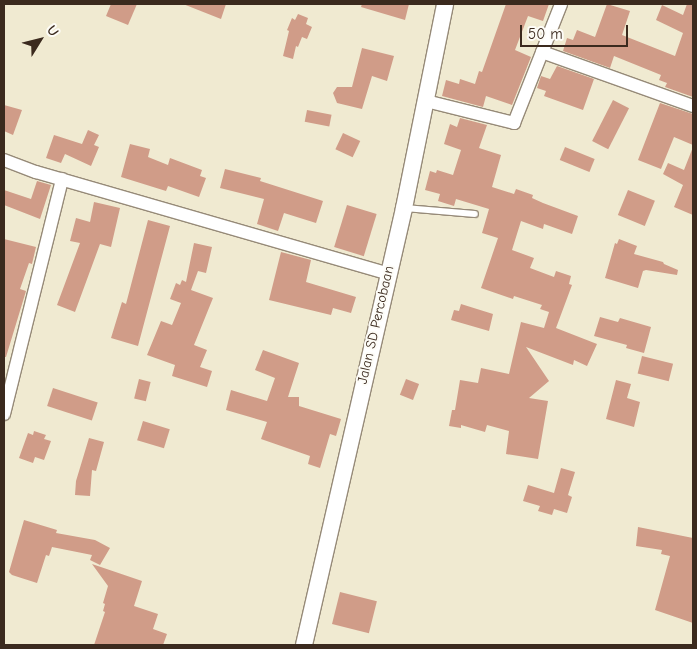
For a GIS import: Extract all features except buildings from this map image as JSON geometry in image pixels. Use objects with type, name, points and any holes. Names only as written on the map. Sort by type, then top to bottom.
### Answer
[{"type":"street","name":"Jalan SD Percobaan","points":[[304,645],[404,208],[445,4]]},
{"type":"street","points":[[426,101],[514,123],[561,4]]},
{"type":"street","points":[[542,52],[693,106]]},
{"type":"street","points":[[4,160],[62,179],[389,274]]},
{"type":"street","points":[[4,414],[62,179]]},
{"type":"lane","points":[[404,208],[475,214]]}]
